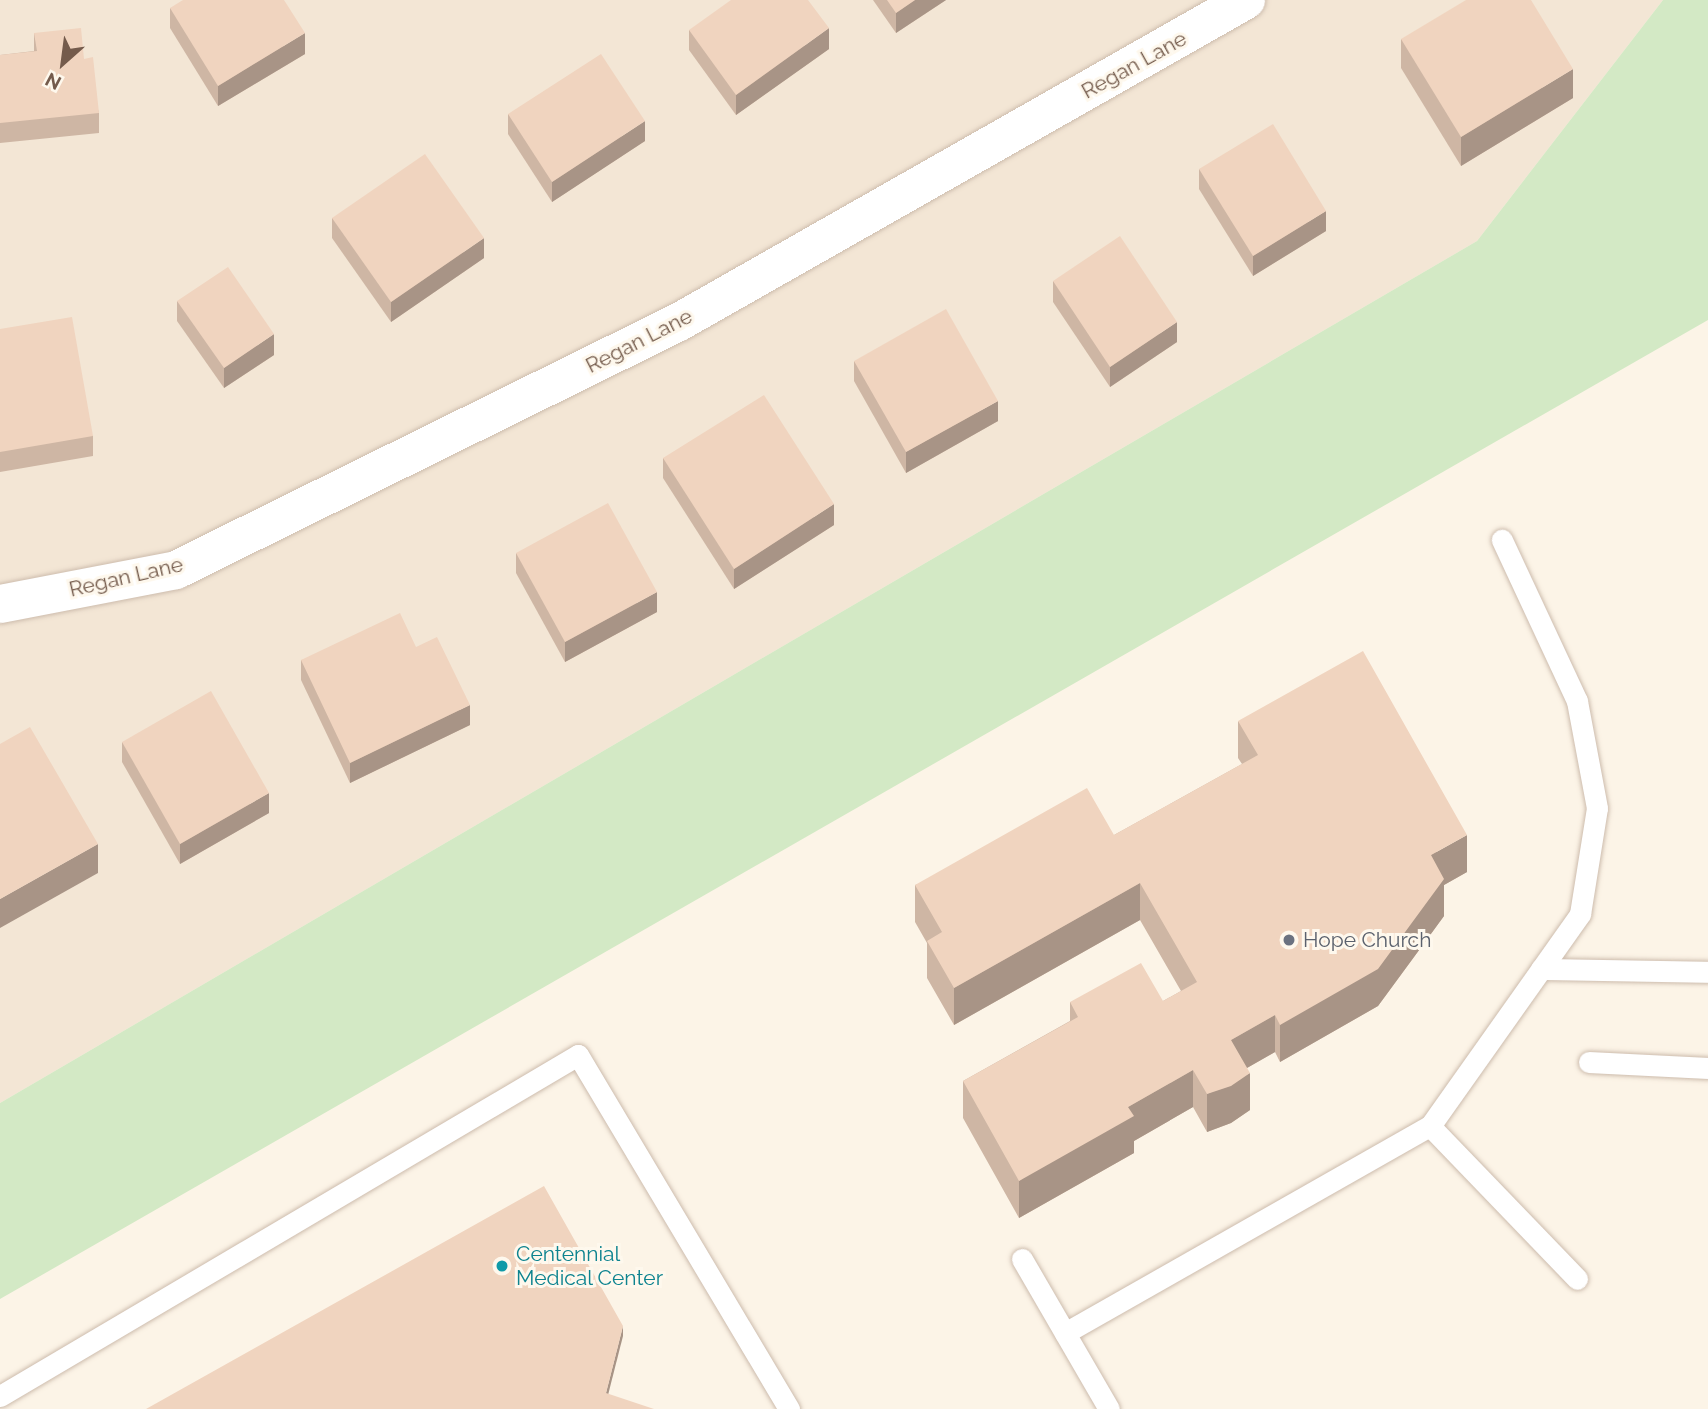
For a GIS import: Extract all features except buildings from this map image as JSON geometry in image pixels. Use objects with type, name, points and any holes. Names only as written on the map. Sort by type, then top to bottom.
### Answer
[{"type":"street","name":"Regan Lane","points":[[0,604],[176,570],[679,322],[1246,0]]},
{"type":"lane","points":[[1065,1333],[1430,1126],[1580,914],[1597,808],[1577,701],[1502,540]]},
{"type":"lane","points":[[1541,970],[1708,972]]},
{"type":"lane","points":[[0,1396],[578,1055],[789,1409]]},
{"type":"lane","points":[[1589,1062],[1708,1068]]},
{"type":"lane","points":[[1430,1126],[1577,1279]]},
{"type":"lane","points":[[1022,1259],[1109,1409]]},
{"type":"shaded area","points":[[0,0],[1663,0],[1477,241],[0,1103]]},
{"type":"green space","points":[[1663,0],[1708,0],[1708,320],[0,1299],[0,1103],[1477,241]]},
{"type":"place","name":"Hope Church","points":[[1289,940]]},
{"type":"place","name":"Centennial Medical Center","points":[[502,1266]]}]
